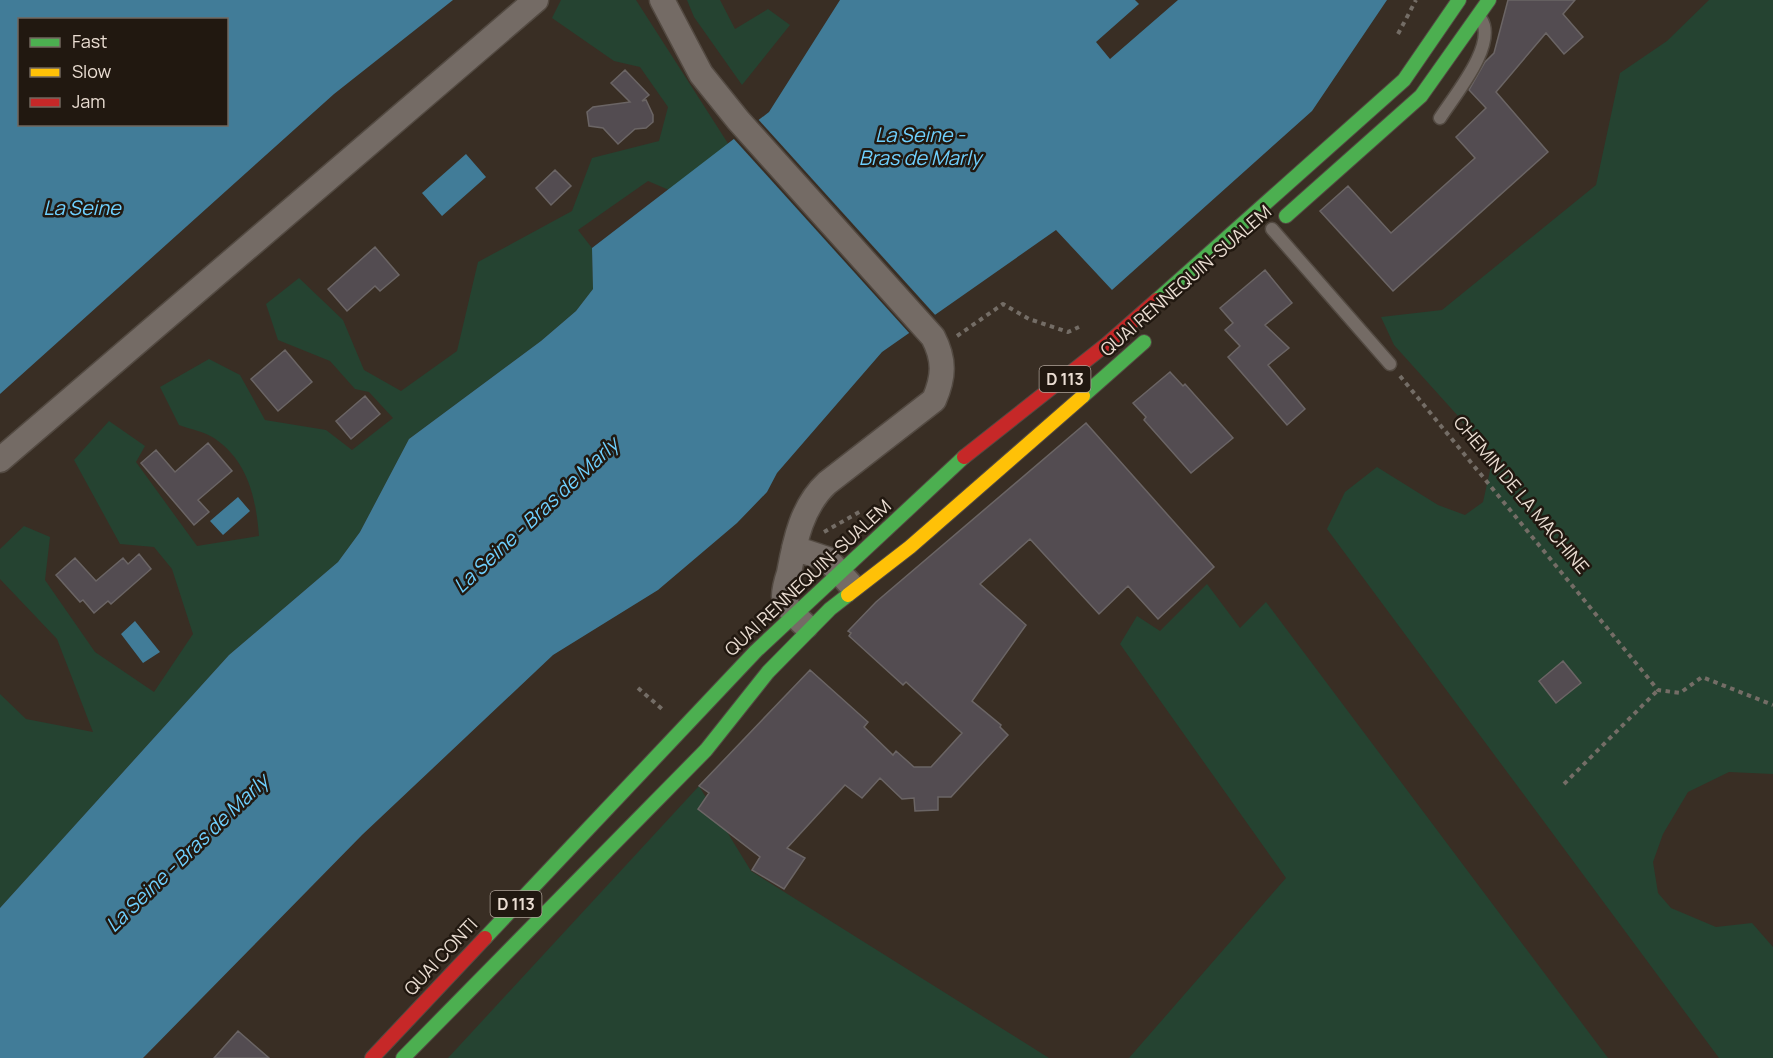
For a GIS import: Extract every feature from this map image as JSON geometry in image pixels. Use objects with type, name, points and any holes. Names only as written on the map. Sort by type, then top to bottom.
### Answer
[{"type":"main road","name":"QUAI RENNEQUIN-SUALEM","points":[[660,750],[848,580],[958,462],[1107,344],[1404,80],[1459,0]]},
{"type":"main road","name":"QUAI RENNEQUIN-SUALEM","points":[[1267,233],[1420,96],[1489,0]]},
{"type":"main road","name":"QUAI RENNEQUIN-SUALEM","points":[[403,1058],[706,750],[768,672],[802,622],[830,609],[848,580],[910,547],[1155,332]]},
{"type":"main road","name":"QUAI CONTI","points":[[372,1058],[660,750]]},
{"type":"street","points":[[0,460],[536,0]]},
{"type":"street","points":[[662,0],[700,74],[936,343],[943,365],[942,383],[934,400],[814,494],[794,548],[784,597],[802,622]]},
{"type":"street","points":[[794,548],[827,559],[848,580]]},
{"type":"lane","points":[[1440,118],[1483,50],[1486,34],[1478,16]]},
{"type":"lane","points":[[1267,233],[1390,364]]},
{"type":"path","points":[[936,343],[1003,304],[1029,320],[1068,332],[1088,324]]},
{"type":"path","name":"CHEMIN DE LA MACHINE","points":[[1390,364],[1658,690]]},
{"type":"path","points":[[822,524],[823,533],[863,510]]},
{"type":"path","points":[[1564,784],[1658,690],[1680,693],[1702,677],[1773,705]]},
{"type":"path","points":[[638,688],[663,710]]},
{"type":"green space","points":[[561,0],[636,0],[729,145],[669,190],[648,181],[578,230],[592,248],[593,289],[576,311],[541,341],[409,439],[360,532],[338,562],[229,655],[0,908],[0,694],[26,719],[93,732],[57,639],[0,579],[0,549],[24,526],[50,537],[45,580],[95,652],[154,692],[193,634],[172,569],[154,547],[120,544],[74,460],[109,421],[145,446],[136,462],[197,546],[259,536],[252,494],[242,469],[226,447],[202,432],[179,425],[160,387],[209,359],[240,375],[265,420],[326,430],[352,450],[393,418],[369,392],[355,389],[330,361],[278,340],[266,304],[299,278],[343,320],[364,370],[401,391],[457,351],[478,262],[572,211],[592,158],[659,141],[668,107],[640,67],[614,61],[552,18]]},
{"type":"green space","points":[[687,0],[720,0],[735,29],[768,9],[790,25],[742,85],[694,17]]},
{"type":"green space","points":[[1709,0],[1773,0],[1773,774],[1729,772],[1688,792],[1663,834],[1653,862],[1658,893],[1671,908],[1716,927],[1752,923],[1773,947],[1773,1058],[1719,1058],[1327,529],[1345,492],[1377,467],[1438,505],[1465,515],[1483,502],[1492,462],[1458,416],[1394,345],[1381,317],[1442,310],[1596,185],[1620,73],[1667,41]]},
{"type":"green space","points":[[1207,584],[1240,628],[1266,602],[1608,1058],[1129,1058],[1286,878],[1120,644],[1137,616],[1160,631]]},
{"type":"green space","points":[[699,786],[751,871],[1049,1058],[448,1058]]},
{"type":"water","name":"La Seine","points":[[0,0],[453,0],[334,94],[0,394]]},
{"type":"water","name":"La Seine - Bras de Marly","points":[[840,0],[1135,0],[1139,4],[1096,42],[1110,59],[1178,0],[1387,0],[1312,111],[1112,290],[1056,230],[882,352],[777,473],[767,492],[737,523],[658,590],[553,655],[362,835],[143,1058],[0,1058],[0,908],[229,655],[338,562],[360,532],[409,439],[541,341],[576,311],[593,289],[592,248],[769,112]]},
{"type":"water","points":[[466,154],[486,177],[442,216],[422,193]]},
{"type":"water","points":[[238,497],[250,511],[223,535],[210,521]]},
{"type":"water","points":[[135,621],[160,652],[143,663],[121,634]]},
{"type":"pier","points":[[757,118],[937,317],[911,335],[733,138]]},
{"type":"building","points":[[1508,0],[1575,0],[1563,14],[1583,37],[1564,54],[1546,33],[1496,92],[1548,152],[1393,291],[1320,211],[1348,186],[1391,233],[1475,158],[1456,137],[1486,108],[1469,90],[1485,62],[1494,53]]},
{"type":"building","points":[[625,70],[649,95],[642,101],[646,100],[653,115],[653,122],[646,128],[635,129],[618,144],[603,128],[589,126],[587,112],[593,107],[630,102],[611,83]]},
{"type":"building","points":[[555,170],[571,186],[551,205],[536,188]]},
{"type":"building","points":[[375,247],[399,275],[380,291],[375,286],[347,311],[328,289]]},
{"type":"building","points":[[1265,270],[1292,303],[1265,325],[1289,348],[1268,365],[1305,409],[1287,425],[1228,357],[1240,346],[1225,330],[1233,323],[1220,308]]},
{"type":"building","points":[[285,350],[312,382],[278,411],[251,379]]},
{"type":"building","points":[[1170,372],[1183,386],[1185,384],[1233,438],[1191,473],[1144,420],[1146,417],[1133,403]]},
{"type":"building","points":[[365,396],[380,414],[351,439],[336,421]]},
{"type":"building","points":[[1086,423],[1214,567],[1158,619],[1128,586],[1099,614],[1030,539],[980,584],[1026,625],[972,701],[1001,725],[1000,727],[1008,735],[951,797],[938,797],[938,810],[915,811],[914,798],[902,799],[880,778],[862,798],[845,785],[787,848],[805,858],[784,889],[752,870],[760,857],[698,809],[709,793],[699,786],[810,670],[868,722],[864,727],[893,755],[896,751],[914,767],[931,767],[962,733],[906,682],[903,685],[849,636],[851,633],[848,631],[876,602]]},
{"type":"building","points":[[208,443],[232,471],[198,500],[209,512],[194,525],[141,463],[156,450],[175,472]]},
{"type":"building","points":[[139,554],[151,569],[111,604],[108,601],[94,613],[83,600],[80,602],[56,575],[75,558],[96,581],[123,558],[128,564]]},
{"type":"building","points":[[1563,661],[1581,683],[1556,703],[1539,681]]},
{"type":"building","points":[[238,1031],[269,1058],[214,1058]]},
{"type":"traffic: fast","points":[[1157,300],[1404,80],[1459,0]]},
{"type":"traffic: fast","points":[[1286,216],[1421,96],[1489,0]]},
{"type":"traffic: fast","points":[[1083,396],[1144,342]]},
{"type":"traffic: fast","points":[[485,938],[756,651],[964,457]]},
{"type":"traffic: fast","points":[[403,1058],[706,750],[768,672],[830,609],[848,595]]},
{"type":"traffic: slow","points":[[848,595],[910,547],[1083,396]]},
{"type":"traffic: jam","points":[[964,457],[1107,344],[1157,300]]},
{"type":"traffic: jam","points":[[372,1058],[485,938]]}]
